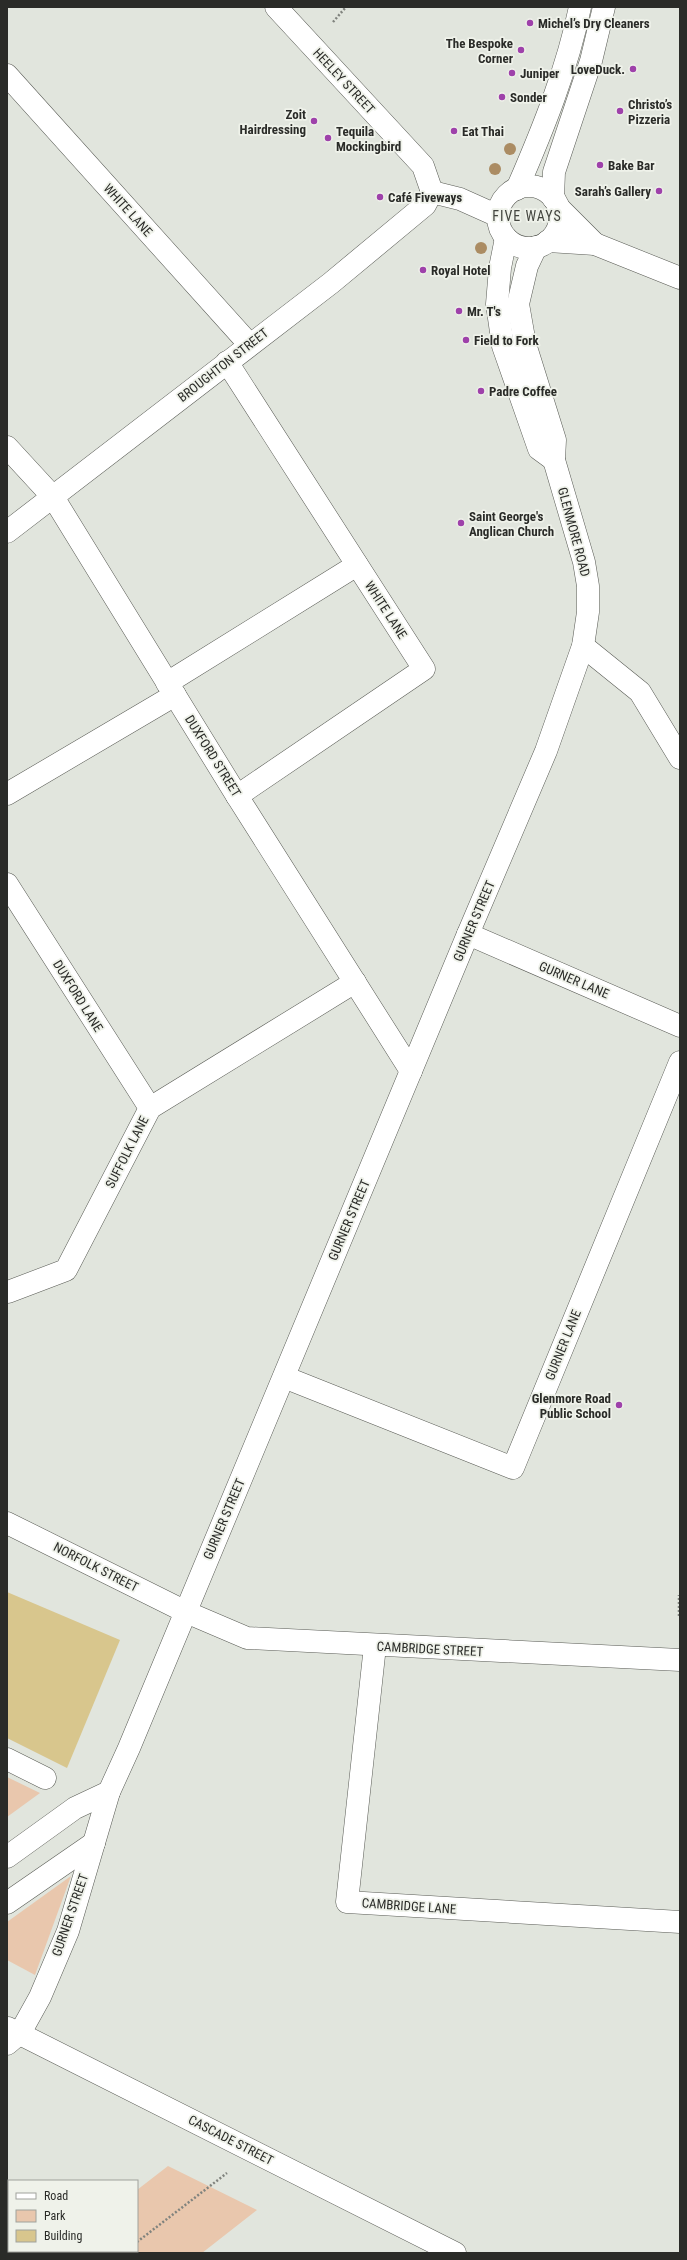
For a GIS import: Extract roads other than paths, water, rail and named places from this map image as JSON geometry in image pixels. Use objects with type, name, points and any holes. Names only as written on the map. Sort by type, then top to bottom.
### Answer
[{"type":"street","name":"HEELEY STREET","points":[[276,7],[423,166],[432,192]]},
{"type":"street","points":[[580,7],[571,50],[542,132],[512,192],[500,208],[498,216],[502,232],[506,238],[516,245],[527,248],[542,244],[595,244],[680,278]]},
{"type":"street","points":[[542,244],[554,234],[558,226],[560,217],[556,202],[554,172],[591,61],[604,7]]},
{"type":"street","name":"WHITE LANE","points":[[7,75],[249,344]]},
{"type":"street","points":[[460,199],[512,192],[527,186],[537,187],[546,191],[595,244]]},
{"type":"street","points":[[432,192],[460,199],[498,216]]},
{"type":"street","name":"BROUGHTON STREET","points":[[7,532],[249,344],[331,283],[426,205],[432,192]]},
{"type":"street","points":[[506,238],[500,268],[497,304],[503,346],[539,449],[554,460]]},
{"type":"street","name":"GLENMORE ROAD","points":[[542,244],[527,266],[518,304],[525,344],[554,440],[554,460],[584,562],[588,586],[588,612],[583,646]]},
{"type":"street","name":"WHITE LANE","points":[[227,362],[424,669],[237,796]]},
{"type":"street","name":"DUXFORD STREET","points":[[7,447],[53,497],[237,796],[412,1071]]},
{"type":"street","points":[[7,794],[171,689],[357,565]]},
{"type":"street","points":[[583,646],[640,692],[680,758]]},
{"type":"street","name":"GURNER STREET","points":[[11,2035],[40,1997],[68,1931],[109,1792],[186,1612],[468,934],[546,751],[583,646]]},
{"type":"street","name":"DUXFORD LANE","points":[[7,884],[150,1108]]},
{"type":"street","name":"GURNER LANE","points":[[468,934],[680,1026]]},
{"type":"street","name":"SUFFOLK LANE","points":[[7,1292],[66,1270],[150,1108],[355,982]]},
{"type":"street","name":"GURNER LANE","points":[[284,1377],[513,1468],[680,1062]]},
{"type":"street","name":"NORFOLK STREET","points":[[7,1523],[186,1612]]},
{"type":"street","name":"CAMBRIDGE STREET","points":[[186,1612],[247,1638],[375,1646],[680,1660]]},
{"type":"street","name":"CAMBRIDGE LANE","points":[[375,1646],[347,1902],[680,1922]]},
{"type":"street","points":[[7,1759],[45,1778]]},
{"type":"street","points":[[7,1857],[75,1808],[109,1792]]},
{"type":"street","points":[[7,1903],[94,1843]]},
{"type":"street","name":"CASCADE STREET","points":[[11,2035],[455,2253]]},
{"type":"place","name":"Michel’s Dry Cleaners","points":[[530,23]]},
{"type":"place","name":"The Bespoke Corner","points":[[521,50]]},
{"type":"place","name":"LoveDuck.","points":[[633,69]]},
{"type":"place","name":"Juniper","points":[[512,73]]},
{"type":"place","name":"Sonder","points":[[502,97]]},
{"type":"place","name":"Christo’s Pizzeria","points":[[620,111]]},
{"type":"place","name":"Zoit Hairdressing","points":[[314,121]]},
{"type":"place","name":"Eat Thai","points":[[454,131]]},
{"type":"place","name":"Tequila Mockingbird","points":[[328,138]]},
{"type":"place","name":"Bake Bar","points":[[600,165]]},
{"type":"place","name":"Sarah’s Gallery","points":[[659,191]]},
{"type":"place","name":"Café Fiveways","points":[[380,197]]},
{"type":"place","name":"Royal Hotel","points":[[423,270]]},
{"type":"place","name":"Mr. T's","points":[[459,311]]},
{"type":"place","name":"Field to Fork","points":[[466,340]]},
{"type":"place","name":"Padre Coffee","points":[[481,391]]},
{"type":"place","name":"Saint George's Anglican Church","points":[[461,523]]},
{"type":"place","name":"Glenmore Road Public School","points":[[619,1405]]},
{"type":"district","name":"FIVE WAYS","points":[[527,216]]}]
